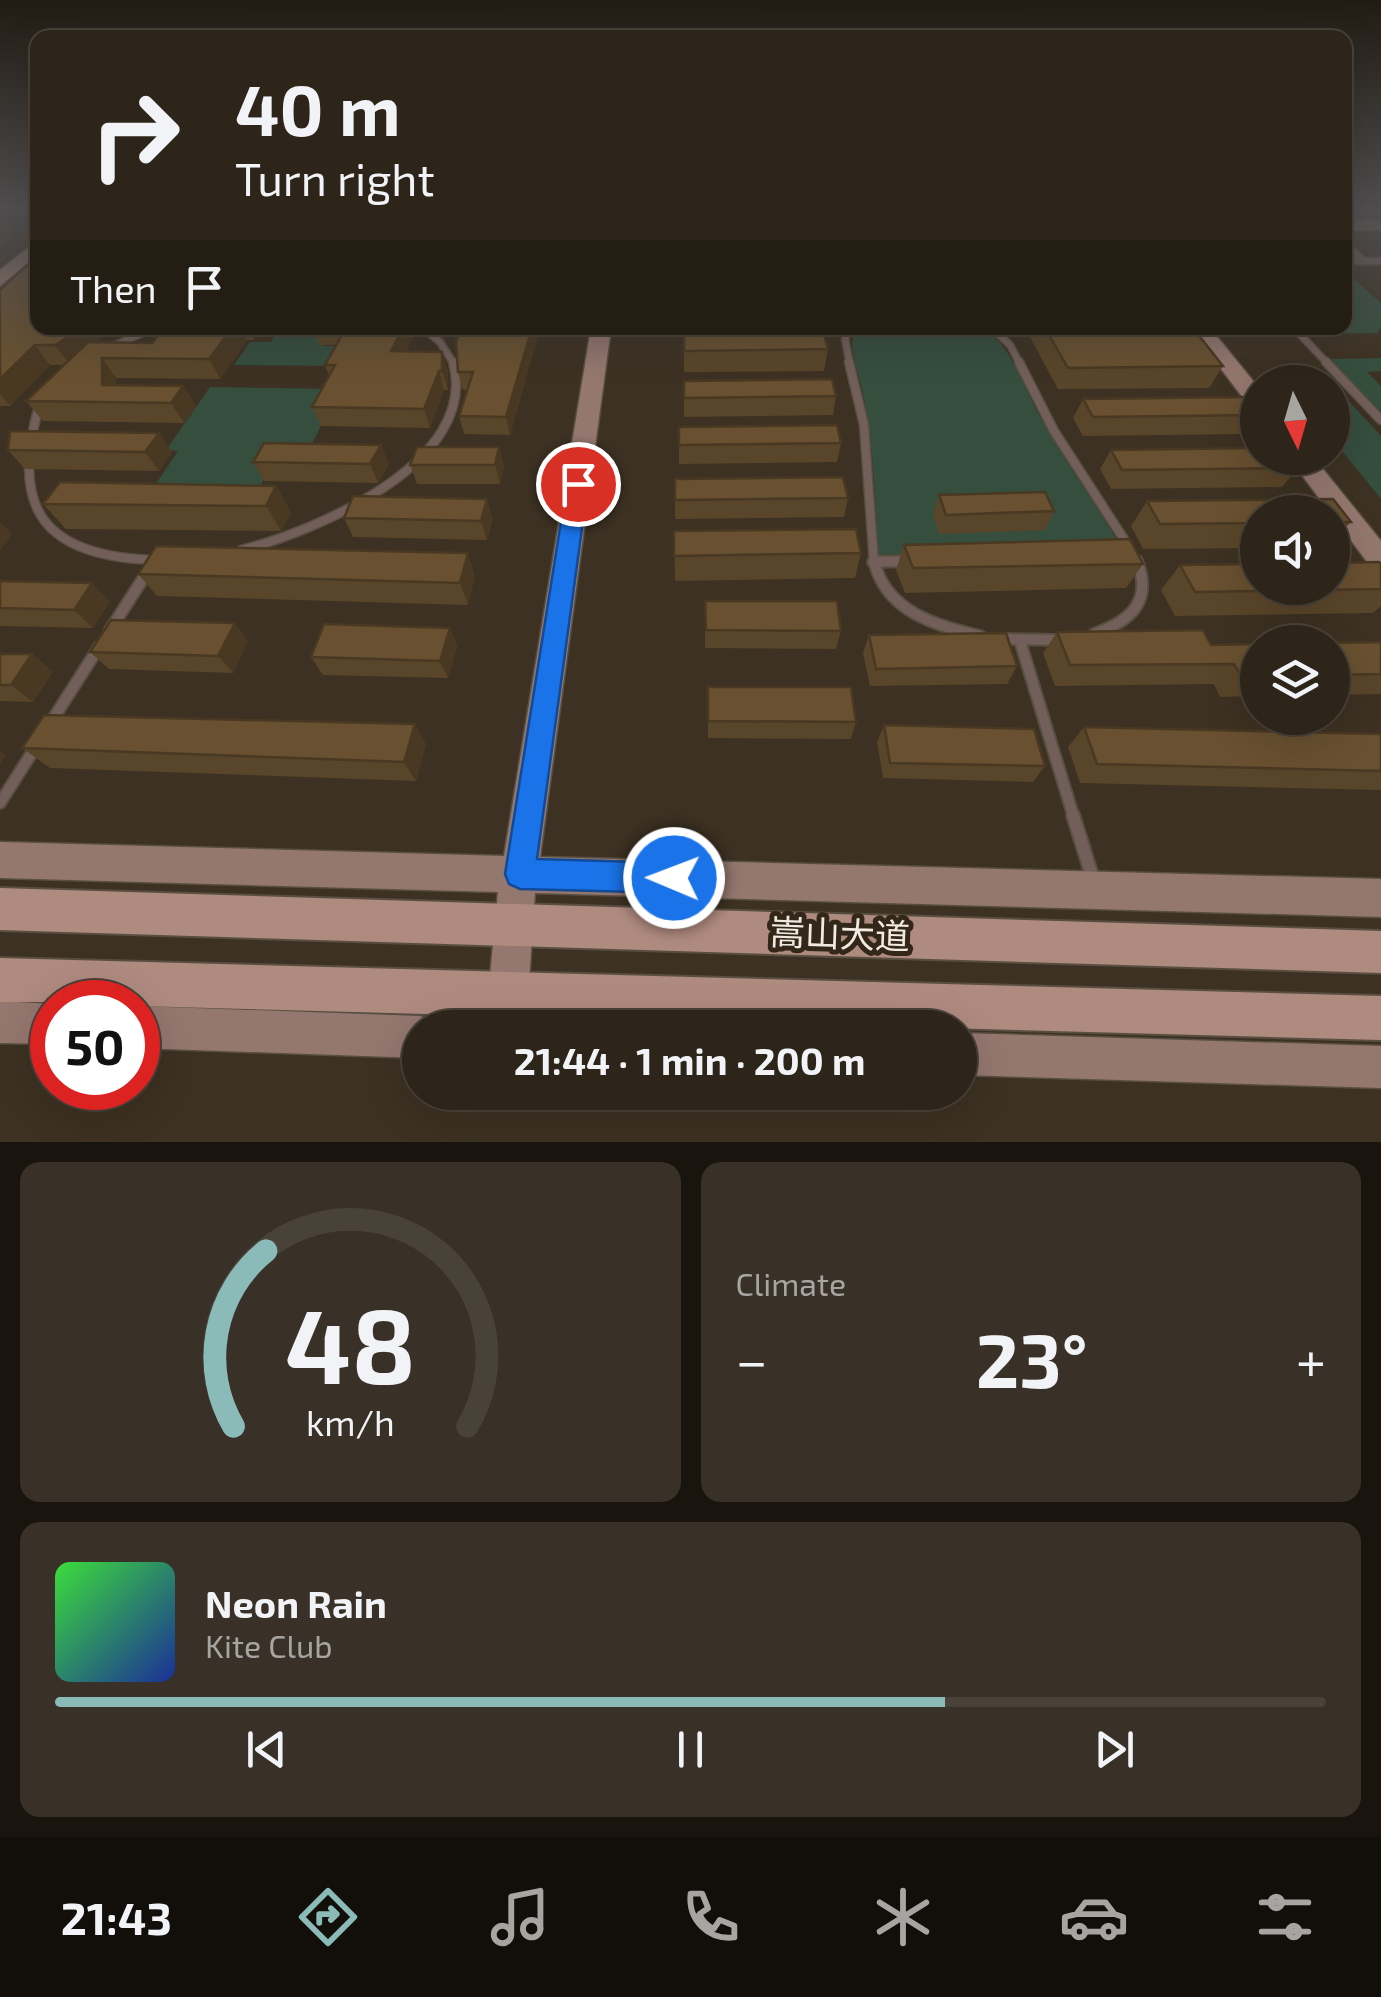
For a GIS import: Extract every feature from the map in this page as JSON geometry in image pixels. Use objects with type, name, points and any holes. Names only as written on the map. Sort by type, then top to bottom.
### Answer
[{"type":"main road","points":[[0,280],[20,261]]},
{"type":"main road","points":[[508,997],[512,925],[600,335]]},
{"type":"main road","points":[[1205,335],[1240,379]]},
{"type":"main road","points":[[1314,475],[1381,560]]},
{"type":"main road","points":[[0,860],[520,874],[1104,917],[1381,898]]},
{"type":"main road","name":"嵩山大道","points":[[0,910],[512,925],[1104,917],[1381,952]]},
{"type":"main road","points":[[0,980],[508,997],[1381,1018]]},
{"type":"main road","points":[[0,1022],[30,1023]]},
{"type":"main road","points":[[160,1028],[402,1036]]},
{"type":"main road","points":[[977,1055],[1381,1067]]},
{"type":"lane","points":[[103,352],[139,335]]},
{"type":"lane","points":[[232,552],[298,533],[344,513],[394,480],[437,436],[452,410],[458,386],[456,364],[447,344],[434,335]]},
{"type":"lane","points":[[847,335],[864,420],[873,562],[880,586],[899,606],[969,634],[1020,641],[1074,639],[1110,629],[1130,616],[1145,598],[1146,578],[1054,432],[1010,345],[999,335]]},
{"type":"lane","points":[[1301,335],[1381,420]]},
{"type":"lane","points":[[24,424],[44,398]]},
{"type":"lane","points":[[33,526],[62,544],[102,556],[169,559]]},
{"type":"lane","points":[[1116,557],[1134,556]]},
{"type":"lane","points":[[0,803],[154,560]]},
{"type":"lane","points":[[873,562],[910,561]]},
{"type":"lane","points":[[1020,641],[1104,917]]},
{"type":"green space","points":[[1352,277],[1381,303],[1381,327],[1377,333],[1352,333]]},
{"type":"green space","points":[[276,335],[328,335],[322,346],[358,346],[348,366],[234,365],[250,342],[271,342]]},
{"type":"green space","points":[[854,335],[994,336],[1123,551],[878,555],[871,446],[852,347]]},
{"type":"green space","points":[[1381,358],[1381,371],[1367,372],[1381,386],[1381,410],[1350,381],[1350,365],[1335,365],[1329,359]]},
{"type":"green space","points":[[210,387],[340,389],[304,459],[275,459],[250,505],[143,503],[178,451],[166,450]]},
{"type":"green space","points":[[1350,402],[1381,436],[1381,499],[1350,461]]},
{"type":"building","points":[[30,262],[30,335],[71,335],[55,345],[35,345],[0,379],[0,290]]},
{"type":"building","points":[[159,335],[227,335],[209,359],[102,358],[102,385],[183,386],[171,403],[26,401],[88,342],[152,343]]},
{"type":"building","points":[[342,335],[399,335],[391,351],[442,352],[442,371],[424,409],[312,407],[335,365],[325,365]]},
{"type":"building","points":[[458,335],[530,335],[506,417],[459,416],[473,372],[458,372]]},
{"type":"building","points":[[684,335],[824,335],[828,349],[684,351]]},
{"type":"building","points":[[1049,335],[1199,335],[1223,366],[1068,368]]},
{"type":"building","points":[[832,379],[836,396],[684,398],[684,381]]},
{"type":"building","points":[[1240,397],[1240,415],[1093,417],[1083,399]]},
{"type":"building","points":[[837,425],[841,443],[679,445],[679,427]]},
{"type":"building","points":[[10,431],[159,433],[145,452],[8,450]]},
{"type":"building","points":[[264,443],[381,445],[370,464],[253,462]]},
{"type":"building","points":[[417,447],[499,447],[495,465],[410,465]]},
{"type":"building","points":[[1240,448],[1240,469],[1122,470],[1111,450]]},
{"type":"building","points":[[843,477],[848,498],[675,500],[675,479]]},
{"type":"building","points":[[60,482],[276,486],[266,506],[43,504]]},
{"type":"building","points":[[1045,492],[1054,511],[946,515],[939,495]]},
{"type":"building","points":[[353,496],[487,499],[481,521],[344,518]]},
{"type":"building","points":[[1240,500],[1240,523],[1160,524],[1147,501]]},
{"type":"building","points":[[856,529],[861,553],[674,556],[674,531]]},
{"type":"building","points":[[1130,539],[1143,564],[913,568],[904,545]]},
{"type":"building","points":[[156,546],[468,553],[460,583],[138,574]]},
{"type":"building","points":[[1379,562],[1381,589],[1350,590],[1350,563]]},
{"type":"building","points":[[1240,564],[1240,591],[1195,592],[1180,565]]},
{"type":"building","points":[[0,581],[92,583],[74,610],[0,608]]},
{"type":"building","points":[[705,601],[837,601],[841,631],[706,630]]},
{"type":"building","points":[[111,620],[235,623],[218,656],[90,652]]},
{"type":"building","points":[[324,624],[450,628],[440,661],[311,657]]},
{"type":"building","points":[[1203,630],[1211,645],[1240,644],[1240,674],[1234,664],[1070,665],[1057,632]]},
{"type":"building","points":[[1006,633],[1017,666],[876,669],[869,635]]},
{"type":"building","points":[[1381,642],[1381,674],[1350,675],[1350,643]]},
{"type":"building","points":[[0,654],[32,654],[11,685],[0,685]]},
{"type":"building","points":[[708,687],[851,687],[856,722],[708,721]]},
{"type":"building","points":[[44,715],[415,724],[404,762],[22,748]]},
{"type":"building","points":[[884,725],[1034,729],[1045,766],[890,763]]},
{"type":"building","points":[[1084,727],[1240,731],[1240,735],[1381,734],[1381,771],[1097,764]]},
{"type":"route","points":[[578,484],[520,874],[674,878]]}]
